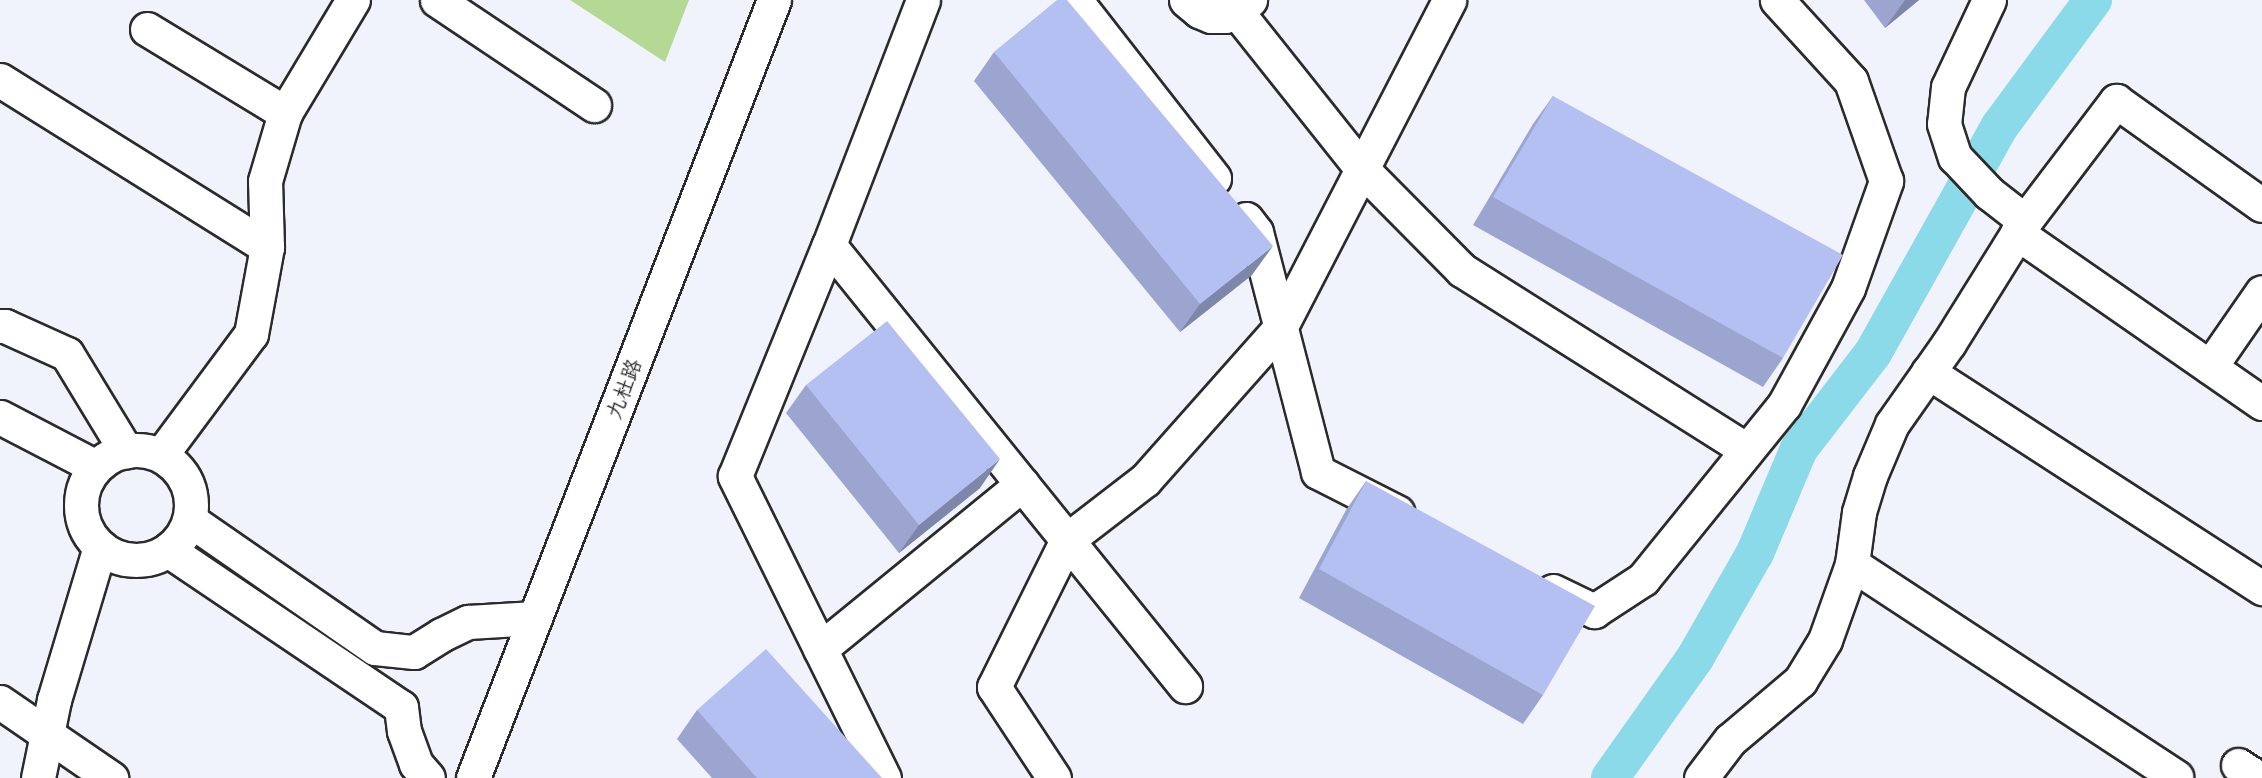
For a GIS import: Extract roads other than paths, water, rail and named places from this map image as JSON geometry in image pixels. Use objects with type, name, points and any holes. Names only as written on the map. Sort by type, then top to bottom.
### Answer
[{"type":"street","points":[[161,455],[251,334],[267,248],[265,181],[285,113],[353,0]]},
{"type":"street","points":[[437,0],[594,105]]},
{"type":"street","name":"九杜路","points":[[473,778],[774,0]]},
{"type":"street","points":[[884,778],[735,476],[829,246],[923,0]]},
{"type":"street","points":[[1075,0],[1256,232],[1318,472],[1424,526]]},
{"type":"street","points":[[1186,0],[1199,11],[1211,16],[1224,16],[1243,6],[1362,169],[1462,270],[1747,450]]},
{"type":"street","points":[[1054,778],[994,687],[1067,540],[1145,480],[1280,328],[1449,0]]},
{"type":"street","points":[[1530,579],[1594,611],[1643,579],[1784,405],[1848,288],[1886,181],[1851,81],[1777,0]]},
{"type":"street","points":[[1989,0],[1948,87],[1944,124],[1955,157],[2021,227],[2262,403]]},
{"type":"street","points":[[147,29],[285,113]]},
{"type":"street","points":[[1,82],[267,248]]},
{"type":"street","points":[[1701,778],[1730,740],[1800,681],[1826,640],[1852,564],[1858,512],[1892,424],[2021,227],[2116,101],[2262,205]]},
{"type":"street","points":[[829,246],[1185,686]]},
{"type":"street","points":[[2210,367],[2262,292]]},
{"type":"street","points":[[0,326],[5,326],[67,354],[126,451]]},
{"type":"street","points":[[1928,372],[2262,588]]},
{"type":"street","points":[[0,417],[96,467]]},
{"type":"street","points":[[144,450],[161,455],[176,466],[187,482],[192,501],[190,520],[182,537],[168,550],[151,559],[131,560],[115,556],[100,547],[89,533],[82,517],[81,499],[86,482],[96,467],[110,456],[126,451],[144,450]]},
{"type":"street","points":[[820,649],[1023,484]]},
{"type":"street","points":[[190,520],[375,648],[414,652],[468,622],[535,618]]},
{"type":"street","points":[[38,778],[46,734],[100,547]]},
{"type":"street","points":[[168,550],[401,707],[404,731],[416,764],[428,778]]},
{"type":"street","points":[[1852,564],[2176,777]]},
{"type":"street","points":[[0,702],[111,778]]},
{"type":"waterway","points":[[1610,778],[1695,658],[1755,553],[1799,449],[1873,353],[2000,126],[2093,0]]}]
